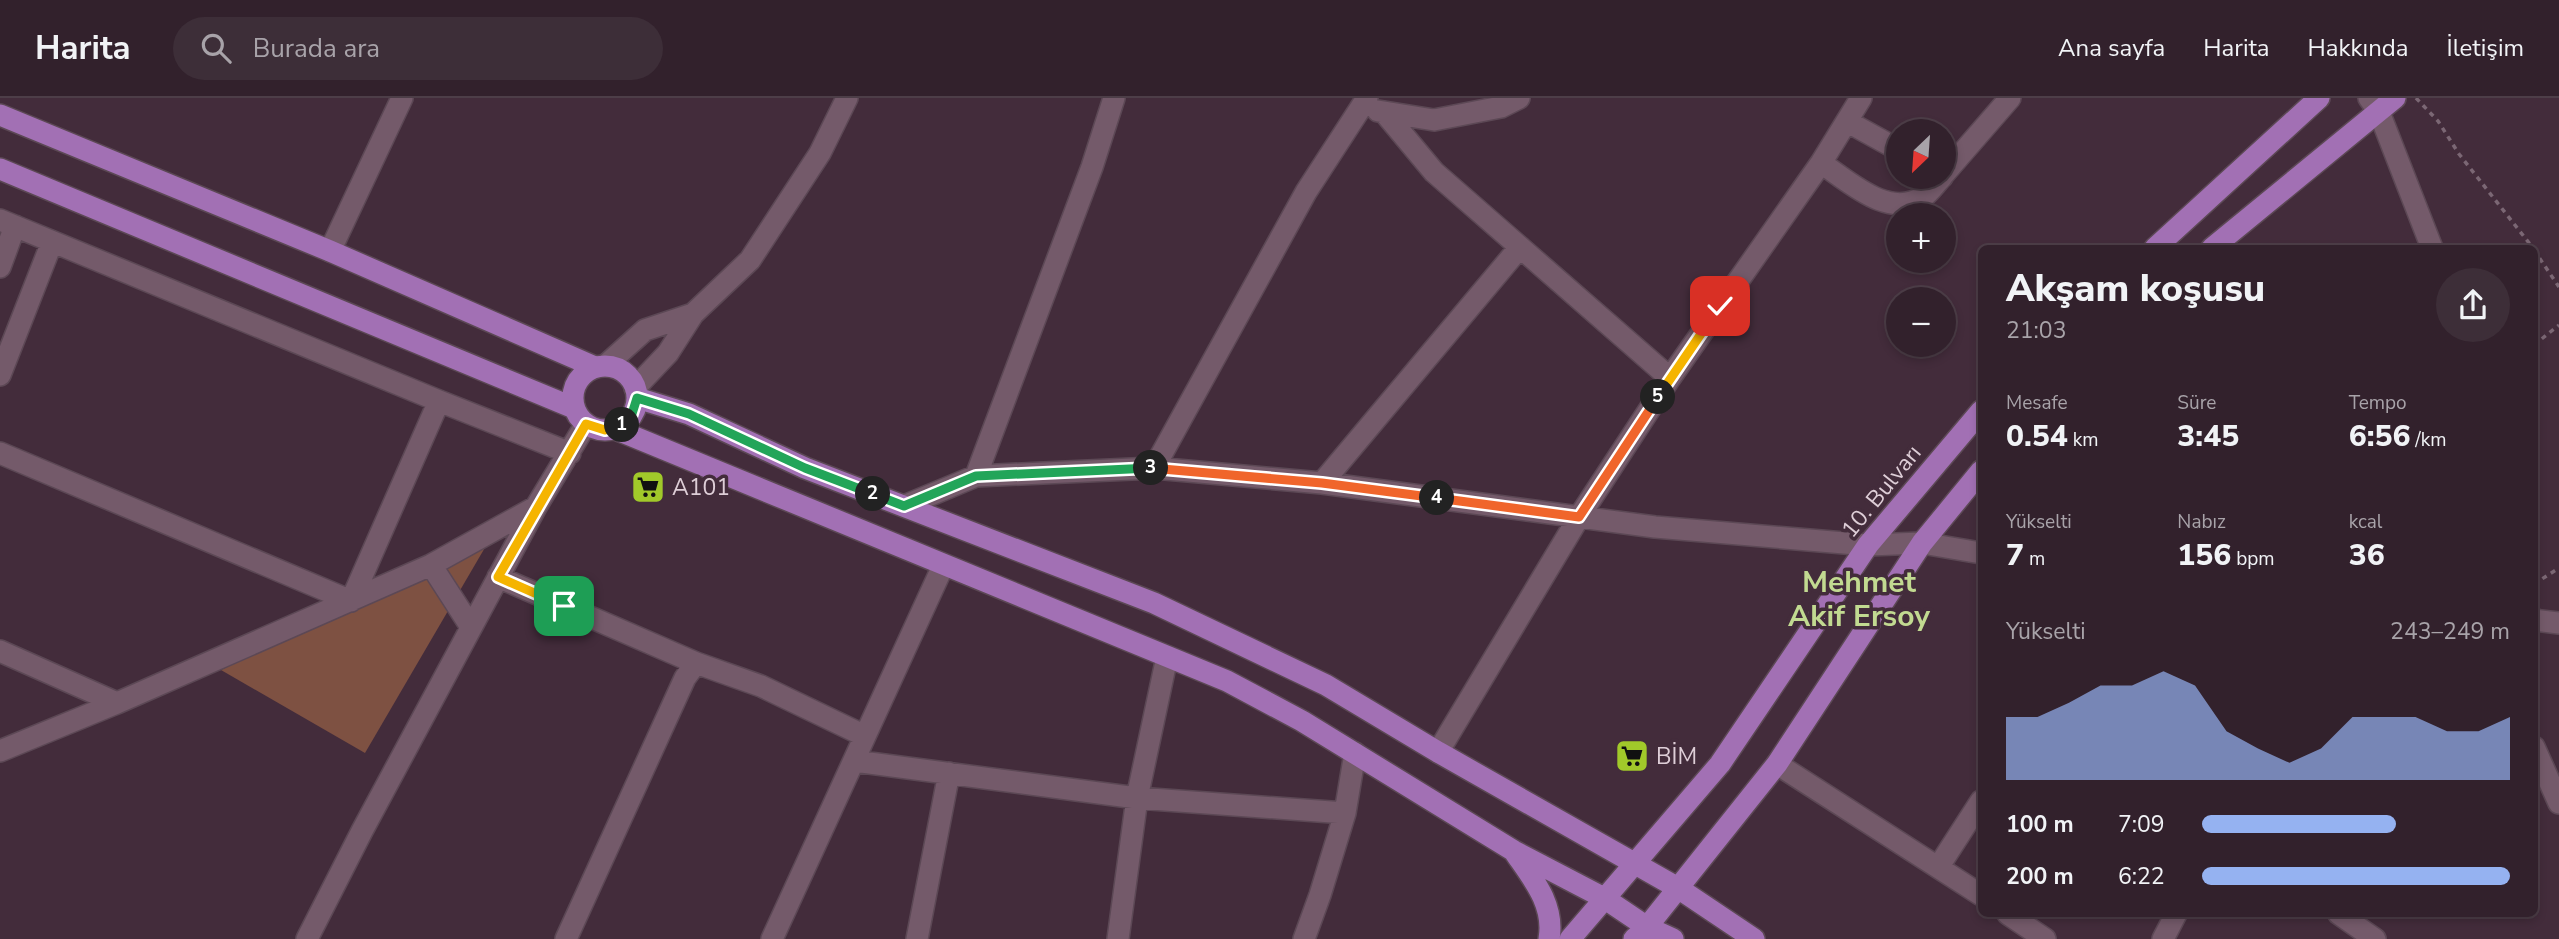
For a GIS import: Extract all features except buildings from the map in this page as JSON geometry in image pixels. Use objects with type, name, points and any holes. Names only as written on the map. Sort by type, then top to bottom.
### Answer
[{"type":"main road","points":[[2158,245],[2319,98]]},
{"type":"main road","points":[[2215,245],[2374,105],[2395,98]]},
{"type":"main road","points":[[0,115],[600,366],[624,372],[636,393],[689,414],[805,468],[1154,603],[1326,685],[1678,888],[1754,939]]},
{"type":"main road","points":[[0,169],[580,416],[605,430],[615,429],[1227,681],[1302,721],[1514,851],[1604,898],[1641,933],[1673,939]]},
{"type":"main road","points":[[580,416],[574,388],[586,372],[600,366]]},
{"type":"main road","points":[[615,429],[631,417],[636,393]]},
{"type":"main road","name":"10. Bulvarı","points":[[1570,939],[1720,764],[1868,545],[1978,415]]},
{"type":"main road","points":[[1641,933],[1777,764],[1922,543],[1978,475]]},
{"type":"main road","points":[[1514,851],[1543,895],[1552,925],[1549,939]]},
{"type":"street","points":[[330,251],[402,98]]},
{"type":"street","points":[[636,393],[668,353],[693,314],[750,260],[820,153],[848,98]]},
{"type":"street","points":[[976,476],[1092,167],[1114,98]]},
{"type":"street","points":[[1371,106],[1434,120],[1501,107],[1519,98]]},
{"type":"street","points":[[1438,752],[1579,517],[1670,378],[1821,163],[1861,98]]},
{"type":"street","points":[[1956,160],[2010,98]]},
{"type":"street","points":[[2374,105],[2431,245]]},
{"type":"street","points":[[1154,468],[1306,192],[1371,106]]},
{"type":"street","points":[[1371,106],[1434,172],[1670,378]]},
{"type":"street","points":[[1848,122],[1886,143]]},
{"type":"street","points":[[1821,163],[1878,200],[1900,206],[1924,197],[1931,189]]},
{"type":"street","points":[[0,267],[8,223],[570,453]]},
{"type":"street","points":[[0,375],[52,242]]},
{"type":"street","points":[[1322,483],[1520,247]]},
{"type":"street","points":[[600,366],[646,330],[693,314]]},
{"type":"street","points":[[351,601],[439,401]]},
{"type":"street","points":[[307,939],[498,577],[536,507],[570,453],[580,416]]},
{"type":"street","points":[[0,453],[351,601]]},
{"type":"street","points":[[904,506],[976,476],[1154,468],[1322,483],[1655,527],[1868,545],[1922,543],[1978,553]]},
{"type":"street","points":[[0,751],[117,703],[431,565],[536,507]]},
{"type":"street","points":[[431,565],[471,627]]},
{"type":"street","points":[[772,939],[943,566]]},
{"type":"street","points":[[498,577],[696,663],[761,686],[865,736]]},
{"type":"street","points":[[2538,620],[2559,623]]},
{"type":"street","points":[[0,652],[117,703]]},
{"type":"street","points":[[1118,939],[1137,798],[1167,657]]},
{"type":"street","points":[[566,939],[685,677],[696,663]]},
{"type":"street","points":[[1304,939],[1345,813],[1355,753]]},
{"type":"street","points":[[2538,756],[2559,803]]},
{"type":"street","points":[[854,761],[1137,798],[1345,813]]},
{"type":"street","points":[[1777,764],[1978,893]]},
{"type":"street","points":[[916,939],[949,773]]},
{"type":"street","points":[[1939,866],[1978,806]]},
{"type":"street","points":[[2012,917],[2045,939]]},
{"type":"street","points":[[2162,939],[2174,917]]},
{"type":"street","points":[[2346,926],[2375,939]]},
{"type":"path","points":[[2416,98],[2438,121],[2459,154],[2530,245]]},
{"type":"path","points":[[2538,256],[2559,287]]},
{"type":"path","points":[[2538,342],[2559,325]]},
{"type":"path","points":[[2538,581],[2559,568]]},
{"type":"shaded area","points":[[490,539],[365,753],[221,670]]},
{"type":"place","name":"A101","points":[[648,487]]},
{"type":"place","name":"BİM","points":[[1632,756]]},
{"type":"district","name":"Mehmet Akif Ersoy","points":[[1859,599]]},
{"type":"route","points":[[564,606],[498,577],[586,424],[605,430],[615,429],[631,417],[637,398],[689,414],[805,468],[904,506],[976,476],[1154,468],[1322,483],[1579,517],[1720,306]]}]
